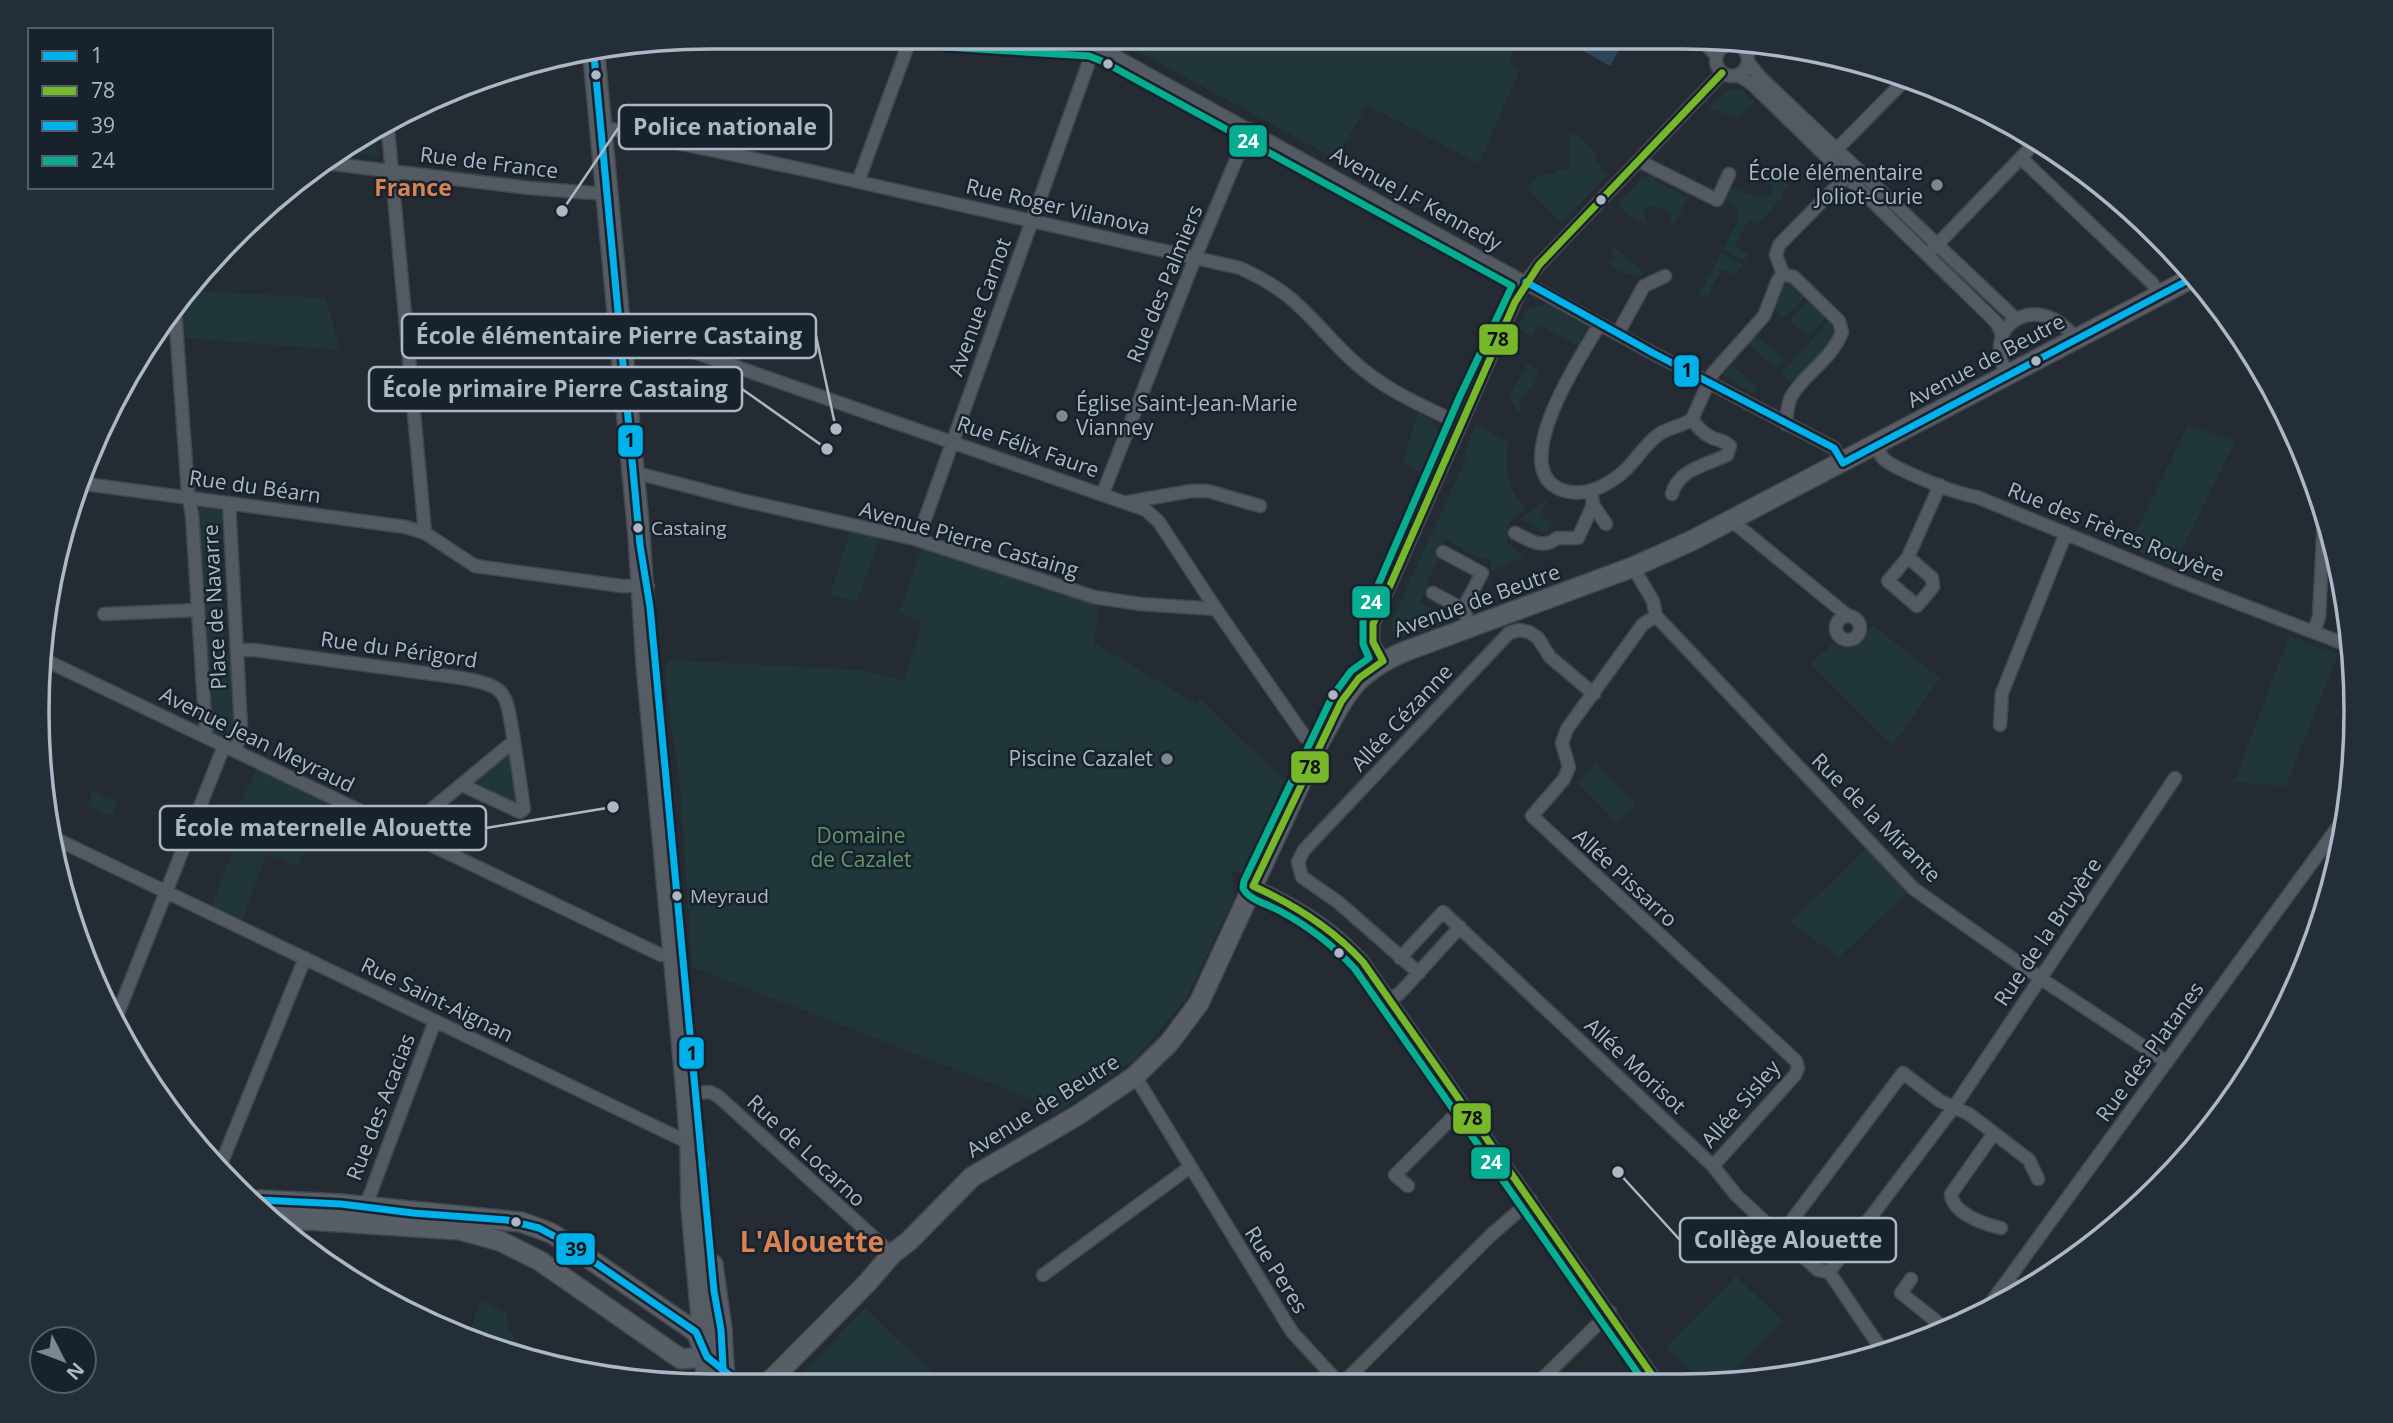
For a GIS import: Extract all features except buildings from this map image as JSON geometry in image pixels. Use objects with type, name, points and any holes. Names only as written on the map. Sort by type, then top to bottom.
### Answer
[{"type":"main road","points":[[594,60],[645,586],[695,1157],[711,1322],[720,1374]]},
{"type":"main road","points":[[695,1157],[692,1207],[708,1374]]},
{"type":"street","points":[[858,181],[907,49]]},
{"type":"street","name":"Avenue Carnot","points":[[915,539],[1090,59],[1091,49]]},
{"type":"street","name":"Avenue J.F Kennedy","points":[[1100,49],[1600,324],[1834,448],[1843,463]]},
{"type":"street","points":[[1711,50],[1716,55]]},
{"type":"street","points":[[1720,50],[1716,55],[1716,65],[1730,76],[1743,72],[1748,53]]},
{"type":"street","points":[[1748,53],[1760,77],[2016,319]]},
{"type":"street","points":[[1383,661],[1373,642],[1373,624],[1460,424],[1526,282],[1722,72]]},
{"type":"street","points":[[1738,75],[1752,85],[1997,323],[2002,335]]},
{"type":"street","points":[[1827,159],[1899,86]]},
{"type":"street","name":"Rue Roger Vilanova","points":[[600,129],[611,129],[858,181],[1240,268],[1270,283],[1299,306],[1333,343],[1364,371],[1389,388],[1460,424]]},
{"type":"street","name":"Rue des Palmiers","points":[[1103,493],[1195,258],[1249,130]]},
{"type":"street","points":[[388,133],[425,533],[475,566],[622,586],[645,586]]},
{"type":"street","points":[[1926,256],[2030,149]]},
{"type":"street","points":[[2021,158],[2152,283],[2158,295]]},
{"type":"street","points":[[1639,161],[1717,200],[1729,174]]},
{"type":"street","name":"Rue de France","points":[[338,165],[606,194]]},
{"type":"street","points":[[1783,274],[1776,255],[1779,245],[1856,166]]},
{"type":"street","points":[[1600,324],[1545,427],[1540,453],[1546,478],[1554,487],[1581,493],[1615,479],[1661,432],[1692,419],[1713,373],[1765,316],[1777,280],[1783,274]]},
{"type":"street","points":[[1783,274],[1794,276],[1839,321],[1842,332],[1837,346],[1792,396],[1786,424]]},
{"type":"street","points":[[1618,333],[1644,286],[1665,276]]},
{"type":"street","name":"Avenue de Beutre","points":[[777,1374],[869,1282],[892,1254],[909,1241],[972,1177],[1078,1115],[1135,1076],[1169,1043],[1199,1003],[1320,743],[1349,690],[1369,670],[1383,661],[1633,567],[1732,522],[2185,281]]},
{"type":"street","points":[[2008,376],[2001,364],[1999,350],[2002,335],[2016,319],[2043,315],[2054,318],[2062,322],[2075,340]]},
{"type":"street","name":"Place de Navarre","points":[[175,323],[192,514],[205,719],[203,735]]},
{"type":"street","name":"Rue Félix Faure","points":[[619,333],[648,335],[1146,510],[1159,522],[1305,737],[1320,743]]},
{"type":"street","points":[[1672,494],[1674,485],[1684,475],[1727,455],[1730,446],[1723,440],[1710,438],[1692,419]]},
{"type":"street","name":"Rue des Frères Rouyère","points":[[1876,445],[1879,453],[1889,463],[1940,485],[1977,497],[2183,582],[2340,642]]},
{"type":"street","name":"Avenue Pierre Castaing","points":[[633,472],[741,500],[915,539],[1094,597],[1140,604],[1216,609]]},
{"type":"street","name":"Rue du Béarn","points":[[89,485],[406,527],[425,533]]},
{"type":"street","points":[[1908,557],[1940,485]]},
{"type":"street","points":[[1591,490],[1593,505],[1606,524]]},
{"type":"street","points":[[1128,502],[1191,491],[1208,491],[1260,506]]},
{"type":"street","name":"Place de Navarre","points":[[119,1009],[165,892],[229,748],[240,739],[229,503]]},
{"type":"street","points":[[1515,533],[1538,544],[1550,544],[1557,538],[1578,538],[1593,505]]},
{"type":"street","points":[[1732,522],[1848,616]]},
{"type":"street","points":[[2000,725],[2002,693],[2066,533]]},
{"type":"street","points":[[2314,631],[2319,617],[2323,546]]},
{"type":"street","points":[[1443,552],[1482,573],[1463,609]]},
{"type":"street","name":"Rue de la Mirante","points":[[1633,567],[1653,601],[1656,616],[1914,889],[2040,978],[2167,1062]]},
{"type":"street","points":[[1433,593],[1463,609],[1471,627]]},
{"type":"street","points":[[104,614],[198,610]]},
{"type":"street","points":[[1594,694],[1643,624],[1656,616]]},
{"type":"street","name":"Allée Cézanne","points":[[1400,958],[1338,902],[1302,877],[1298,862],[1304,850],[1508,633],[1519,630],[1538,638],[1550,657],[1594,694]]},
{"type":"street","name":"Rue du Périgord","points":[[237,650],[488,683],[500,690],[507,699],[524,809],[520,812],[462,785]]},
{"type":"street","name":"Avenue Jean Meyraud","points":[[51,663],[661,955],[678,953]]},
{"type":"street","name":"Allée Pissarro","points":[[1594,694],[1567,729],[1562,743],[1569,767],[1564,779],[1532,816],[1784,1048],[1796,1061],[1798,1068]]},
{"type":"street","points":[[404,832],[514,741]]},
{"type":"street","name":"Rue de la Bruyère","points":[[1829,1272],[1954,1107],[2175,778]]},
{"type":"street","name":"Rue des Platanes","points":[[1999,1293],[2332,835]]},
{"type":"street","name":"Rue Saint-Aignan","points":[[62,842],[435,1021],[695,1157]]},
{"type":"street","points":[[1253,886],[1322,923],[1352,950],[1391,999],[1651,1374]]},
{"type":"street","points":[[1391,999],[1419,973],[1460,928],[1443,912],[1400,958],[1419,973]]},
{"type":"street","name":"Allée Morisot","points":[[1460,928],[1713,1166],[1736,1195],[1818,1270],[1829,1272]]},
{"type":"street","points":[[223,1159],[304,958]]},
{"type":"street","name":"Rue des Acacias","points":[[365,1208],[435,1021]]},
{"type":"street","name":"Allée Sisley","points":[[1713,1166],[1795,1076],[1798,1068]]},
{"type":"street","points":[[1780,1236],[1903,1073],[1940,1101],[1969,1114],[2029,1160],[2038,1179]]},
{"type":"street","name":"Rue Peres","points":[[1135,1076],[1292,1332],[1331,1374]]},
{"type":"street","name":"Rue de Locarno","points":[[691,1094],[710,1092],[718,1096],[892,1254]]},
{"type":"street","points":[[1408,1186],[1395,1175],[1464,1106]]},
{"type":"street","points":[[1994,1133],[1951,1194],[1954,1204],[1979,1223],[2001,1228]]},
{"type":"street","points":[[1043,1275],[1190,1167]]},
{"type":"street","points":[[265,1200],[341,1204],[507,1220],[539,1228],[565,1242],[696,1332],[717,1374]]},
{"type":"street","points":[[1352,1374],[1490,1236],[1531,1200]]},
{"type":"street","points":[[288,1220],[413,1226],[482,1234],[526,1252],[681,1359],[707,1357]]},
{"type":"street","points":[[1829,1272],[1878,1344]]},
{"type":"street","points":[[1911,1279],[1901,1293],[1938,1323]]},
{"type":"street","points":[[2007,1282],[2013,1285]]},
{"type":"street","points":[[664,1311],[682,1315],[692,1309],[700,1294]]},
{"type":"street","points":[[1547,1374],[1609,1312]]},
{"type":"green space","points":[[1133,49],[1511,49],[1511,63],[1520,70],[1479,164],[1367,105],[1336,159]]},
{"type":"green space","points":[[1742,90],[1754,102],[1739,118],[1708,108],[1726,91]]},
{"type":"green space","points":[[1569,135],[1579,135],[1598,155],[1594,160],[1608,174],[1561,223],[1527,188],[1539,176],[1570,169]]},
{"type":"green space","points":[[376,140],[377,156],[355,153]]},
{"type":"green space","points":[[1767,175],[1791,185],[1783,191],[1783,196],[1759,224],[1749,219],[1735,247],[1748,254],[1744,261],[1723,249],[1740,217],[1737,209],[1726,199],[1731,187],[1758,198],[1761,193],[1770,197],[1773,187],[1764,182]]},
{"type":"green space","points":[[1649,176],[1656,177],[1655,181],[1688,198],[1674,225],[1669,222],[1670,216],[1666,209],[1647,206],[1644,211],[1646,224],[1630,216],[1618,205],[1640,180]]},
{"type":"green space","points":[[1615,248],[1644,272],[1637,278],[1615,269],[1608,263],[1613,258],[1611,256],[1614,253],[1611,251]]},
{"type":"green space","points":[[1721,253],[1743,265],[1735,275],[1722,269],[1706,299],[1699,295]]},
{"type":"green space","points":[[1786,284],[1792,284],[1806,296],[1784,318],[1774,310],[1781,289]]},
{"type":"green space","points":[[200,291],[326,298],[340,350],[184,338],[183,313]]},
{"type":"green space","points":[[1809,299],[1827,316],[1809,337],[1789,321]]},
{"type":"green space","points":[[1549,303],[1587,326],[1578,346],[1538,324],[1532,337],[1517,329],[1527,309]]},
{"type":"green space","points":[[1830,320],[1833,328],[1827,345],[1791,382],[1781,373]]},
{"type":"green space","points":[[1756,336],[1785,359],[1777,369],[1749,345],[1742,350]]},
{"type":"green space","points":[[1735,357],[1732,365],[1759,388],[1754,394],[1724,377],[1725,372],[1732,367],[1729,363]]},
{"type":"green space","points":[[1527,364],[1540,372],[1519,403],[1522,406],[1519,413],[1514,410],[1516,405],[1508,399]]},
{"type":"green space","points":[[1418,411],[1433,421],[1441,438],[1428,471],[1420,472],[1403,462]]},
{"type":"green space","points":[[1476,424],[1508,442],[1507,462],[1511,486],[1526,509],[1510,522],[1507,542],[1526,555],[1492,571],[1489,557],[1481,559],[1445,539],[1436,555],[1439,557],[1427,582],[1429,586],[1420,602],[1451,621],[1410,635],[1393,637],[1391,622],[1464,463],[1468,441]]},
{"type":"green space","points":[[2188,425],[2235,441],[2174,567],[2128,547]]},
{"type":"green space","points":[[1549,498],[1540,516],[1553,523],[1546,533],[1520,519]]},
{"type":"green space","points":[[202,507],[217,509],[226,520],[219,524],[225,651],[233,653],[237,731],[233,738],[227,740],[215,736],[210,730],[196,523],[198,510]]},
{"type":"green space","points":[[850,531],[880,538],[857,601],[830,595]]},
{"type":"green space","name":"Domaine de Cazalet","points":[[922,548],[1099,606],[1092,655],[1096,644],[1198,705],[1200,699],[1284,780],[1243,874],[1232,871],[1234,898],[1186,999],[1135,1059],[1053,1115],[1042,1103],[692,967],[680,786],[664,671],[669,660],[860,670],[904,680],[922,621],[899,612]]},
{"type":"green space","points":[[1873,625],[1940,678],[1892,746],[1811,664],[1833,643],[1841,647],[1852,646]]},
{"type":"green space","points":[[2289,636],[2338,655],[2286,786],[2234,782]]},
{"type":"green space","points":[[506,755],[510,756],[518,804],[513,805],[477,783],[479,778]]},
{"type":"green space","points":[[1597,763],[1637,804],[1617,824],[1577,782]]},
{"type":"green space","points":[[256,769],[324,801],[298,867],[267,853],[242,921],[211,906],[238,839],[226,833]]},
{"type":"green space","points":[[93,791],[118,802],[111,816],[87,805]]},
{"type":"green space","points":[[1866,849],[1908,892],[1839,957],[1789,923]]},
{"type":"green space","points":[[1736,1276],[1783,1322],[1734,1372],[1693,1374],[1666,1347]]},
{"type":"green space","points":[[480,1301],[507,1313],[508,1330],[520,1345],[499,1339],[471,1329]]},
{"type":"green space","points":[[865,1308],[934,1374],[802,1374]]},
{"type":"water","points":[[1580,49],[1620,49],[1610,66]]},
{"type":"transit line","name":"24","points":[[978,49],[1089,56],[1104,62],[1512,286],[1460,396],[1363,620],[1363,644],[1369,658],[1351,671],[1332,697],[1243,888],[1254,899],[1310,930],[1355,969],[1638,1374]]},
{"type":"transit line","name":"1","points":[[594,60],[723,1374]]},
{"type":"transit line","name":"78","points":[[1383,661],[1373,642],[1373,624],[1515,302],[1539,265],[1722,73]]},
{"type":"transit line","name":"1","points":[[1526,282],[1653,353],[1834,448],[1843,463]]},
{"type":"transit line","name":"1","points":[[1843,463],[2185,282]]},
{"type":"transit line","name":"78","points":[[1253,886],[1341,702],[1359,678],[1383,661]]},
{"type":"transit line","name":"78","points":[[1253,886],[1312,918],[1339,938],[1363,962],[1651,1374]]},
{"type":"transit line","name":"39","points":[[265,1200],[341,1204],[507,1220],[539,1228],[565,1242],[696,1332],[707,1357],[728,1374]]},
{"type":"place","name":"École élémentaire Joliot-Curie","points":[[1937,185]]},
{"type":"place","name":"Police nationale","points":[[562,211]]},
{"type":"place","name":"Église Saint-Jean-Marie Vianney","points":[[1062,416]]},
{"type":"place","name":"École élémentaire Pierre Castaing","points":[[836,429]]},
{"type":"place","name":"École primaire Pierre Castaing","points":[[827,449]]},
{"type":"place","name":"Castaing","points":[[638,528]]},
{"type":"place","name":"Piscine Cazalet","points":[[1167,759]]},
{"type":"place","name":"École maternelle Alouette","points":[[613,807]]},
{"type":"place","name":"Meyraud","points":[[677,896]]},
{"type":"place","name":"Collège Alouette","points":[[1618,1172]]},
{"type":"district","name":"France","points":[[413,188]]},
{"type":"district","name":"L'Alouette","points":[[812,1242]]}]
